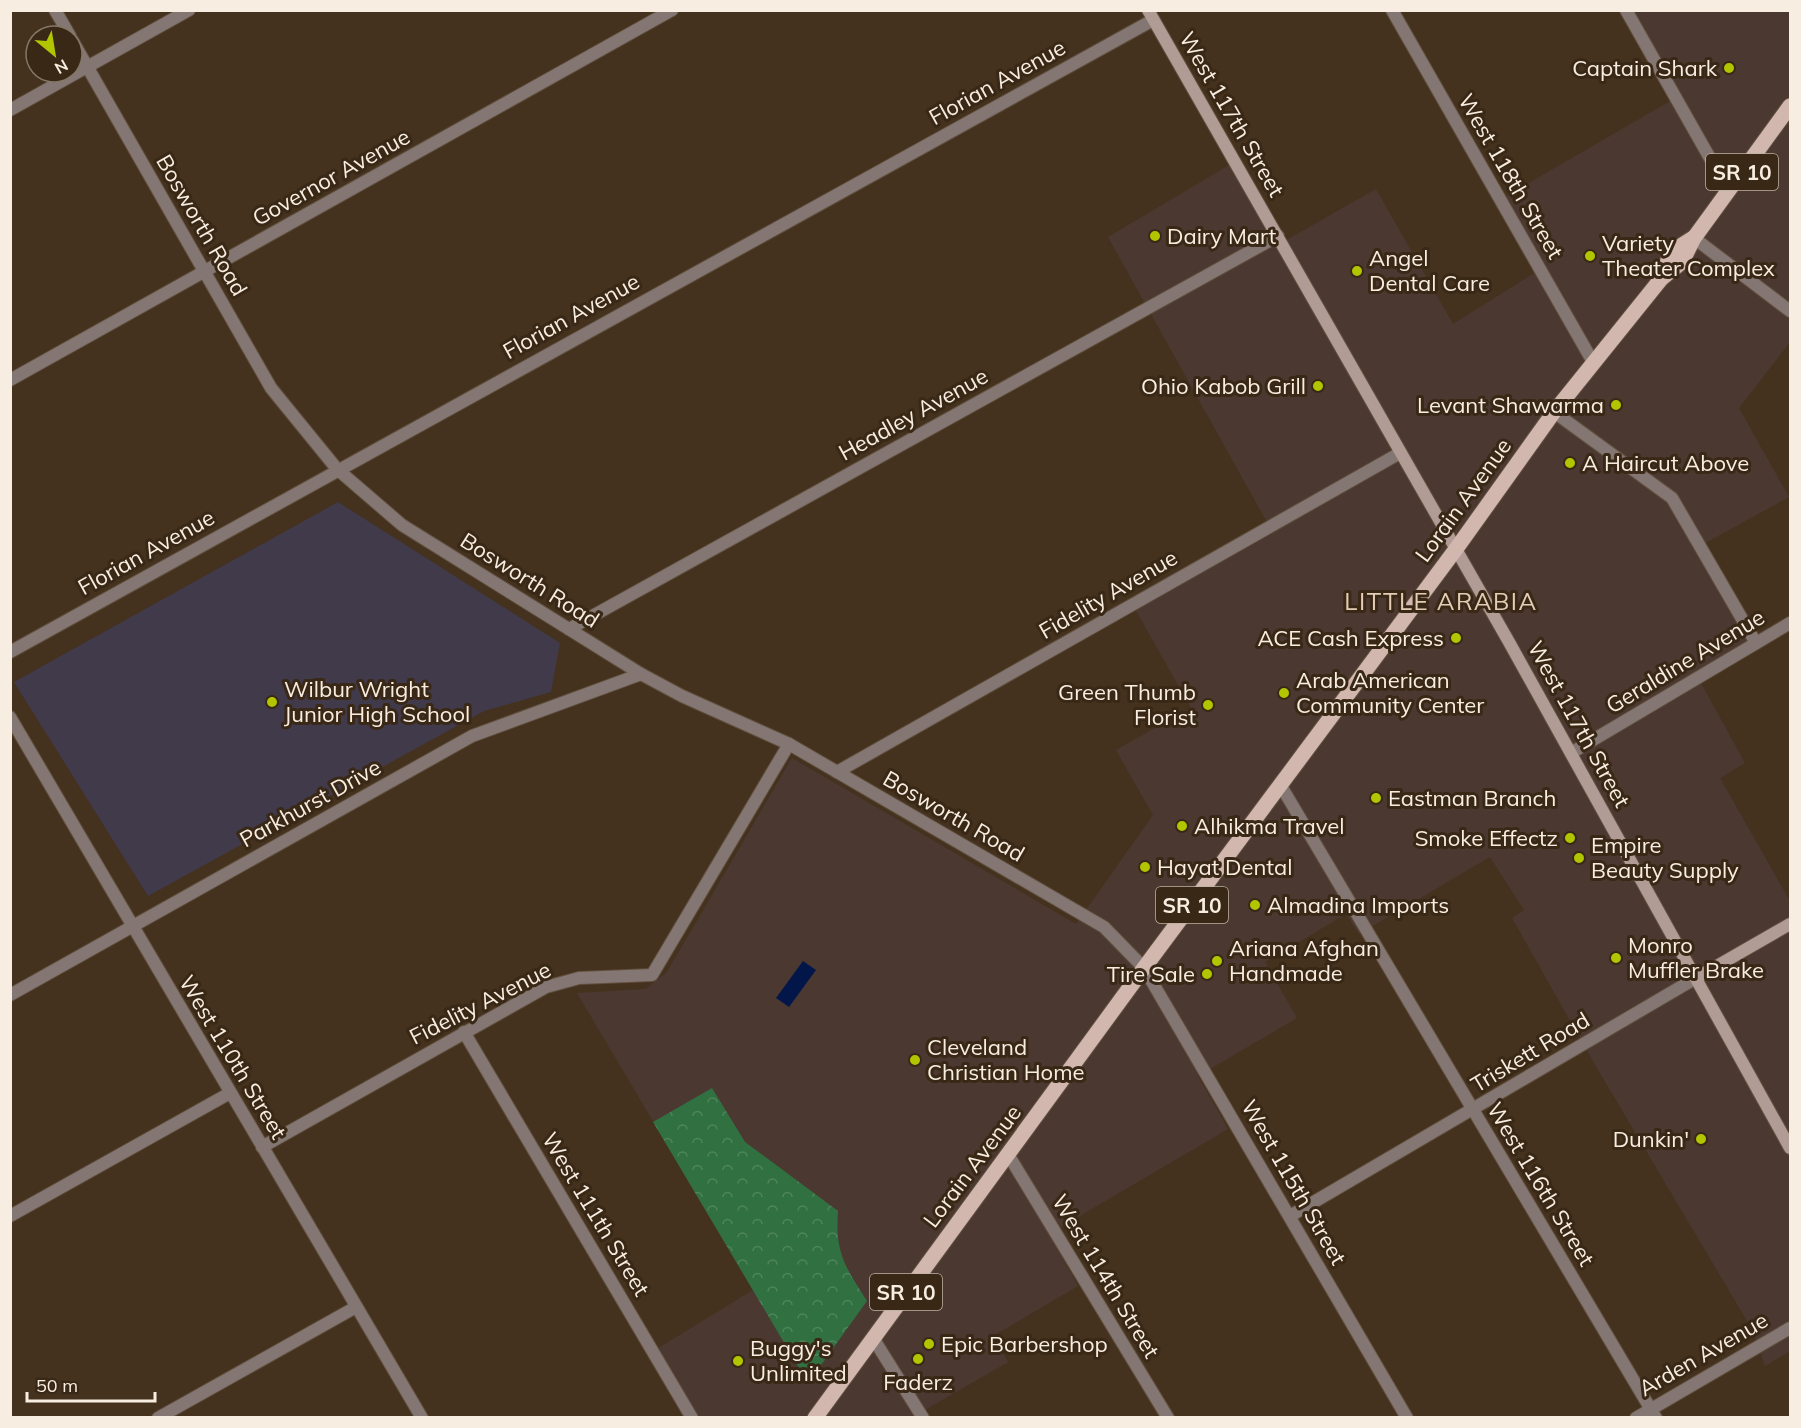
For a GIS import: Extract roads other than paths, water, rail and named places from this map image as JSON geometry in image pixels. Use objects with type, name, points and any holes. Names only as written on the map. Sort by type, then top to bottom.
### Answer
[{"type":"main road","name":"West 117th Street","points":[[1151,15],[1456,549],[1791,1148]]},
{"type":"main road","name":"Lorain Avenue","points":[[815,1418],[1009,1156],[1144,968],[1456,549],[1554,412],[1661,279],[1682,262],[1694,238],[1791,106]]},
{"type":"main road","name":"Triskett Road","points":[[1696,978],[1791,924]]},
{"type":"street","points":[[55,10],[63,24]]},
{"type":"street","points":[[10,110],[189,10]]},
{"type":"street","name":"Governor Avenue","points":[[10,380],[672,10]]},
{"type":"street","name":"West 118th Street","points":[[1392,10],[1593,362]]},
{"type":"street","points":[[1626,10],[1728,190]]},
{"type":"street","name":"Florian Avenue","points":[[10,652],[1151,15]]},
{"type":"street","name":"Bosworth Road","points":[[84,62],[271,388],[337,469],[402,525],[641,674],[682,696],[789,744],[1104,927],[1144,968]]},
{"type":"street","name":"Headley Avenue","points":[[569,629],[1278,236]]},
{"type":"street","points":[[1694,238],[1791,311]]},
{"type":"street","points":[[1554,412],[1672,498],[1756,644]]},
{"type":"street","name":"Fidelity Avenue","points":[[837,772],[1400,453]]},
{"type":"street","name":"Geraldine Avenue","points":[[1571,753],[1791,623]]},
{"type":"street","name":"Parkhurst Drive","points":[[10,995],[472,736],[641,674]]},
{"type":"street","name":"West 110th Street","points":[[10,717],[422,1418]]},
{"type":"street","name":"Fidelity Avenue","points":[[262,1147],[546,987],[579,978],[652,975],[789,744]]},
{"type":"street","name":"West 116th Street","points":[[1281,786],[1472,1111],[1654,1413]]},
{"type":"street","name":"West 115th Street","points":[[1144,968],[1407,1418]]},
{"type":"street","name":"Triskett Road","points":[[1290,1216],[1696,978]]},
{"type":"street","name":"West 111th Street","points":[[464,1032],[692,1418]]},
{"type":"street","points":[[10,1216],[230,1093]]},
{"type":"street","name":"West 114th Street","points":[[1009,1156],[1168,1418]]},
{"type":"street","points":[[158,1418],[356,1307]]},
{"type":"street","name":"Arden Avenue","points":[[1636,1418],[1654,1413],[1791,1328]]},
{"type":"street","points":[[873,1338],[923,1418]]},
{"type":"water","points":[[803,961],[816,970],[789,1007],[776,998]]},
{"type":"place","name":"Captain Shark","points":[[1729,68]]},
{"type":"place","name":"Dairy Mart","points":[[1155,236]]},
{"type":"place","name":"Variety Theater Complex","points":[[1590,256]]},
{"type":"place","name":"Angel Dental Care","points":[[1357,271]]},
{"type":"place","name":"Ohio Kabob Grill","points":[[1318,386]]},
{"type":"place","name":"Levant Shawarma","points":[[1616,405]]},
{"type":"place","name":"A Haircut Above","points":[[1570,463]]},
{"type":"place","name":"ACE Cash Express","points":[[1456,638]]},
{"type":"place","name":"Arab American Community Center","points":[[1284,693]]},
{"type":"place","name":"Wilbur Wright Junior High School","points":[[272,702]]},
{"type":"place","name":"Green Thumb Florist","points":[[1208,705]]},
{"type":"place","name":"Eastman Branch","points":[[1376,798]]},
{"type":"place","name":"Alhikma Travel","points":[[1182,826]]},
{"type":"place","name":"Smoke Effectz","points":[[1570,838]]},
{"type":"place","name":"Empire Beauty Supply","points":[[1579,858]]},
{"type":"place","name":"Hayat Dental","points":[[1145,867]]},
{"type":"place","name":"Almadina Imports","points":[[1255,905]]},
{"type":"place","name":"Monro Muffler Brake","points":[[1616,958]]},
{"type":"place","name":"Ariana Afghan Handmade","points":[[1217,961]]},
{"type":"place","name":"Tire Sale","points":[[1207,974]]},
{"type":"place","name":"Cleveland Christian Home","points":[[915,1060]]},
{"type":"place","name":"Dunkin'","points":[[1701,1139]]},
{"type":"place","name":"Epic Barbershop","points":[[929,1344]]},
{"type":"place","name":"Faderz","points":[[918,1359]]},
{"type":"place","name":"Buggy's Unlimited","points":[[738,1361]]},
{"type":"district","name":"LITTLE ARABIA","points":[[1441,601]]}]
